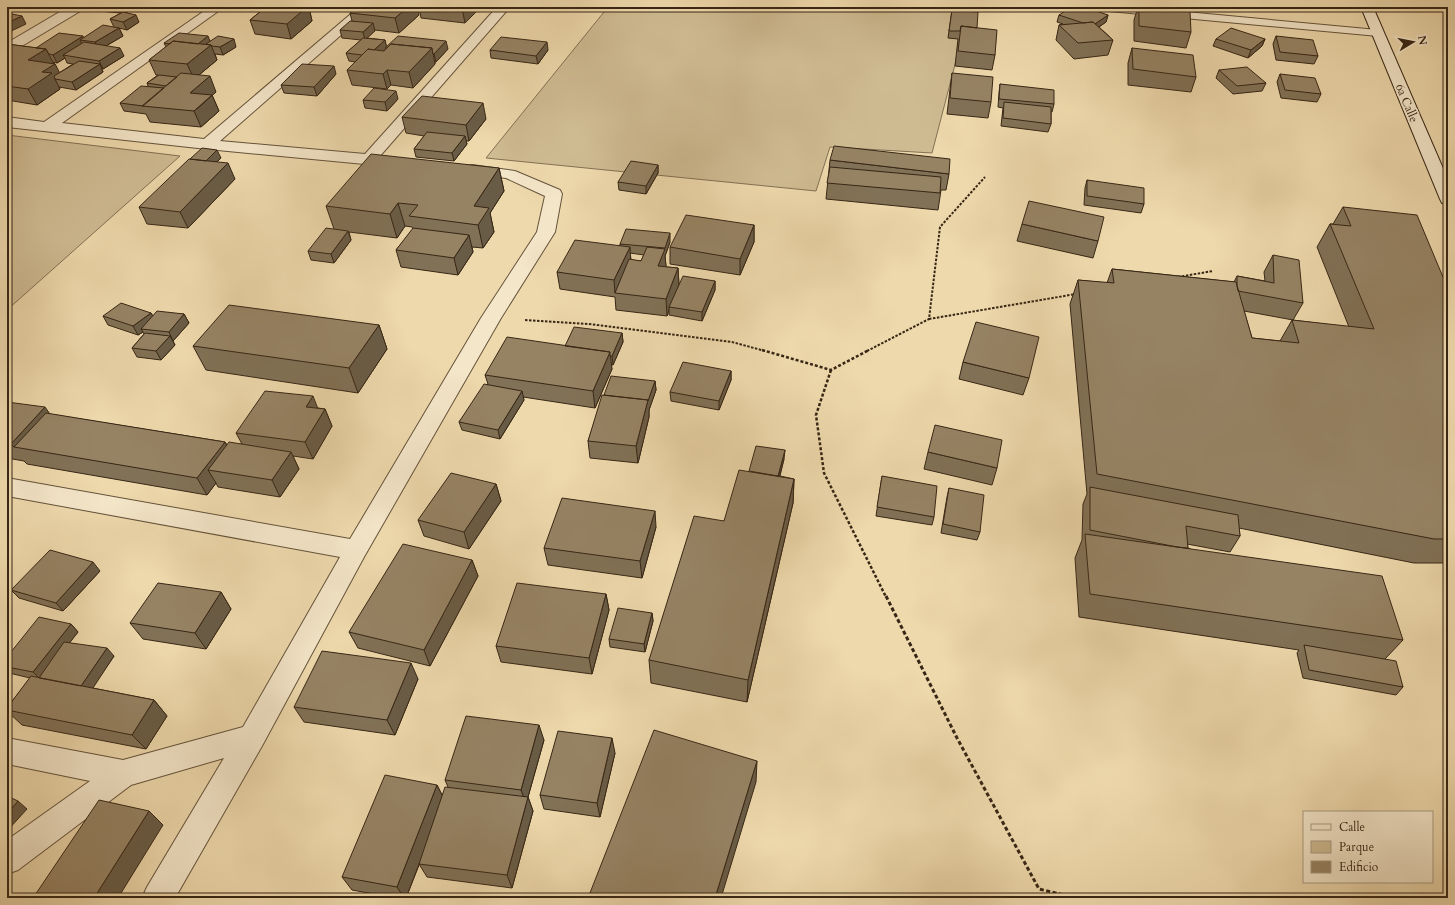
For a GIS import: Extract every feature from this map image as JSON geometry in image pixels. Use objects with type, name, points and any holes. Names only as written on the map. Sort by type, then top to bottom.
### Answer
[{"type":"street","points":[[7,49],[77,7]]},
{"type":"street","points":[[48,126],[218,7]]},
{"type":"street","points":[[207,144],[367,7]]},
{"type":"street","points":[[369,160],[504,7]]},
{"type":"street","name":"6a Calle","points":[[1367,7],[1446,192]]},
{"type":"street","points":[[7,122],[408,164]]},
{"type":"street","points":[[158,898],[252,737],[356,550],[491,318],[546,232],[554,194],[509,174],[454,169]]},
{"type":"street","points":[[7,487],[356,550]]},
{"type":"street","points":[[7,859],[123,774],[252,737]]},
{"type":"street","points":[[7,751],[123,774]]},
{"type":"lane","points":[[1098,7],[1378,33]]},
{"type":"path","points":[[929,319],[940,228],[985,177]]},
{"type":"path","points":[[1175,277],[1213,271]]},
{"type":"path","points":[[491,318],[590,324],[732,342],[831,370],[929,319],[1082,293]]},
{"type":"path","points":[[831,370],[816,415],[824,473],[957,738],[1039,889],[1077,898]]},
{"type":"green space","points":[[608,7],[970,7],[932,153],[830,147],[816,191],[486,158]]},
{"type":"green space","points":[[7,135],[180,156],[7,310]]},
{"type":"building","points":[[266,7],[307,7],[287,24],[250,20]]},
{"type":"building","points":[[357,7],[408,7],[395,18],[350,13]]},
{"type":"building","points":[[1071,7],[1084,7],[1108,15],[1095,24],[1093,22],[1083,23],[1059,15]]},
{"type":"building","points":[[1139,7],[1190,11],[1191,32],[1139,26]]},
{"type":"building","points":[[952,10],[978,12],[977,28],[961,26],[960,31],[949,31]]},
{"type":"building","points":[[123,12],[136,15],[123,22],[110,19]]},
{"type":"building","points":[[7,13],[22,16],[7,23]]},
{"type":"building","points":[[350,21],[373,23],[363,32],[340,30]]},
{"type":"building","points":[[1093,22],[1113,40],[1078,43],[1059,25]]},
{"type":"building","points":[[103,25],[119,28],[95,42],[80,40]]},
{"type":"building","points":[[961,26],[997,30],[995,55],[958,51]]},
{"type":"building","points":[[1231,28],[1265,39],[1251,50],[1216,39]]},
{"type":"building","points":[[59,33],[83,36],[53,55],[49,54],[46,49],[36,48]]},
{"type":"building","points":[[179,33],[208,36],[198,44],[173,41],[170,44],[164,43]]},
{"type":"building","points":[[218,36],[234,39],[220,47],[206,44]]},
{"type":"building","points":[[398,36],[446,41],[434,54],[432,48],[391,44],[385,48]]},
{"type":"building","points":[[1276,36],[1313,40],[1318,56],[1280,52]]},
{"type":"building","points":[[501,37],[547,42],[536,56],[490,50]]},
{"type":"building","points":[[363,38],[385,40],[374,50],[368,49],[362,55],[346,53]]},
{"type":"building","points":[[173,41],[211,45],[187,64],[149,60]]},
{"type":"building","points":[[84,42],[120,48],[99,61],[63,55]]},
{"type":"building","points":[[7,44],[46,49],[28,60],[55,64],[42,72],[52,73],[28,89],[7,86]]},
{"type":"building","points":[[391,44],[432,48],[409,72],[387,70],[383,74],[347,70],[368,49],[384,51]]},
{"type":"building","points":[[1132,48],[1193,55],[1196,77],[1133,69]]},
{"type":"building","points":[[79,61],[100,64],[72,82],[55,79],[54,76]]},
{"type":"building","points":[[302,64],[334,66],[314,87],[281,85]]},
{"type":"building","points":[[1247,67],[1266,83],[1237,86],[1219,70]]},
{"type":"building","points":[[181,73],[210,76],[190,93],[212,95],[194,111],[142,106]]},
{"type":"building","points":[[952,73],[993,77],[991,102],[950,98]]},
{"type":"building","points":[[1280,74],[1315,78],[1321,94],[1285,90]]},
{"type":"building","points":[[159,75],[177,77],[166,86],[147,83]]},
{"type":"building","points":[[1000,84],[1054,90],[1054,104],[999,99]]},
{"type":"building","points":[[141,86],[164,88],[143,106],[120,103]]},
{"type":"building","points":[[374,88],[396,91],[385,102],[363,100]]},
{"type":"building","points":[[422,96],[483,103],[466,125],[402,117]]},
{"type":"building","points":[[1004,102],[1051,107],[1051,124],[1003,118]]},
{"type":"building","points":[[427,132],[465,136],[452,153],[414,149]]},
{"type":"building","points":[[834,146],[950,159],[949,174],[830,160]]},
{"type":"building","points":[[202,148],[217,150],[206,161],[190,159]]},
{"type":"building","points":[[371,154],[499,168],[474,206],[489,208],[478,225],[409,216],[418,205],[398,203],[390,214],[326,206]]},
{"type":"building","points":[[189,159],[228,163],[180,212],[139,207]]},
{"type":"building","points":[[631,161],[658,165],[646,186],[618,182]]},
{"type":"building","points":[[830,167],[941,177],[940,193],[827,183]]},
{"type":"building","points":[[1087,180],[1144,188],[1144,204],[1087,196]]},
{"type":"building","points":[[1029,201],[1104,217],[1098,241],[1022,224]]},
{"type":"building","points":[[1343,207],[1417,215],[1448,289],[1448,539],[1434,539],[1097,474],[1078,280],[1114,283],[1112,269],[1236,282],[1252,338],[1299,343],[1292,320],[1374,329],[1330,224],[1351,226]]},
{"type":"building","points":[[686,215],[754,225],[740,259],[670,247]]},
{"type":"building","points":[[326,228],[348,231],[331,254],[308,251]]},
{"type":"building","points":[[413,228],[469,235],[454,258],[396,250]]},
{"type":"building","points":[[626,229],[670,233],[665,248],[620,244]]},
{"type":"building","points":[[575,240],[630,247],[614,280],[557,272]]},
{"type":"building","points":[[647,247],[665,249],[658,266],[678,268],[666,299],[615,293],[629,259],[641,261]]},
{"type":"building","points":[[1273,255],[1299,260],[1303,303],[1238,291],[1237,276],[1274,283]]},
{"type":"building","points":[[683,276],[715,281],[702,312],[669,307]]},
{"type":"building","points":[[121,303],[151,313],[133,326],[103,316]]},
{"type":"building","points":[[229,305],[379,325],[349,368],[193,346]]},
{"type":"building","points":[[157,311],[184,314],[169,332],[141,329]]},
{"type":"building","points":[[976,322],[1039,337],[1029,378],[963,362]]},
{"type":"building","points":[[574,327],[622,333],[612,356],[610,356],[610,352],[565,346]]},
{"type":"building","points":[[145,333],[170,336],[156,351],[132,348]]},
{"type":"building","points":[[507,337],[610,352],[593,391],[485,375]]},
{"type":"building","points":[[683,362],[731,371],[719,401],[670,392]]},
{"type":"building","points":[[611,376],[655,381],[648,401],[604,395]]},
{"type":"building","points":[[484,384],[522,391],[498,430],[459,422]]},
{"type":"building","points":[[265,391],[313,396],[306,407],[325,409],[305,442],[236,433]]},
{"type":"building","points":[[602,395],[648,400],[636,446],[588,441]]},
{"type":"building","points":[[7,402],[45,407],[11,444],[7,443]]},
{"type":"building","points":[[46,413],[225,442],[197,478],[14,447]]},
{"type":"building","points":[[935,425],[1002,440],[997,468],[928,452]]},
{"type":"building","points":[[229,442],[291,452],[272,480],[208,470]]},
{"type":"building","points":[[756,446],[785,450],[778,476],[749,471]]},
{"type":"building","points":[[739,470],[794,479],[748,680],[649,660],[694,516],[724,521]]},
{"type":"building","points":[[451,473],[496,484],[464,532],[418,520]]},
{"type":"building","points":[[882,476],[937,486],[934,517],[877,507]]},
{"type":"building","points":[[1090,487],[1238,515],[1240,536],[1186,526],[1188,548],[1090,530]]},
{"type":"building","points":[[949,488],[984,495],[980,532],[943,524]]},
{"type":"building","points":[[562,498],[655,511],[640,561],[544,548]]},
{"type":"building","points":[[1085,534],[1382,576],[1403,640],[1090,594]]},
{"type":"building","points":[[403,544],[472,560],[424,650],[349,632]]},
{"type":"building","points":[[50,550],[93,562],[56,603],[11,590]]},
{"type":"building","points":[[158,583],[221,592],[195,633],[130,623]]},
{"type":"building","points":[[517,583],[606,594],[589,658],[496,646]]},
{"type":"building","points":[[618,608],[652,613],[644,644],[609,639]]},
{"type":"building","points":[[39,617],[71,624],[33,672],[7,667],[7,657]]},
{"type":"building","points":[[64,642],[107,648],[81,686],[39,678]]},
{"type":"building","points":[[1304,645],[1396,661],[1403,687],[1309,670]]},
{"type":"building","points":[[322,651],[411,663],[387,720],[294,707]]},
{"type":"building","points":[[31,676],[154,700],[132,735],[7,710]]},
{"type":"building","points":[[466,716],[539,725],[521,790],[445,780]]},
{"type":"building","points":[[654,730],[757,761],[715,898],[588,898]]},
{"type":"building","points":[[558,731],[612,738],[597,803],[540,795]]},
{"type":"building","points":[[385,775],[437,785],[397,887],[342,877]]},
{"type":"building","points":[[445,787],[528,797],[507,875],[419,864]]},
{"type":"building","points":[[7,796],[18,801],[7,814]]},
{"type":"building","points":[[99,800],[149,811],[94,898],[33,898]]}]
